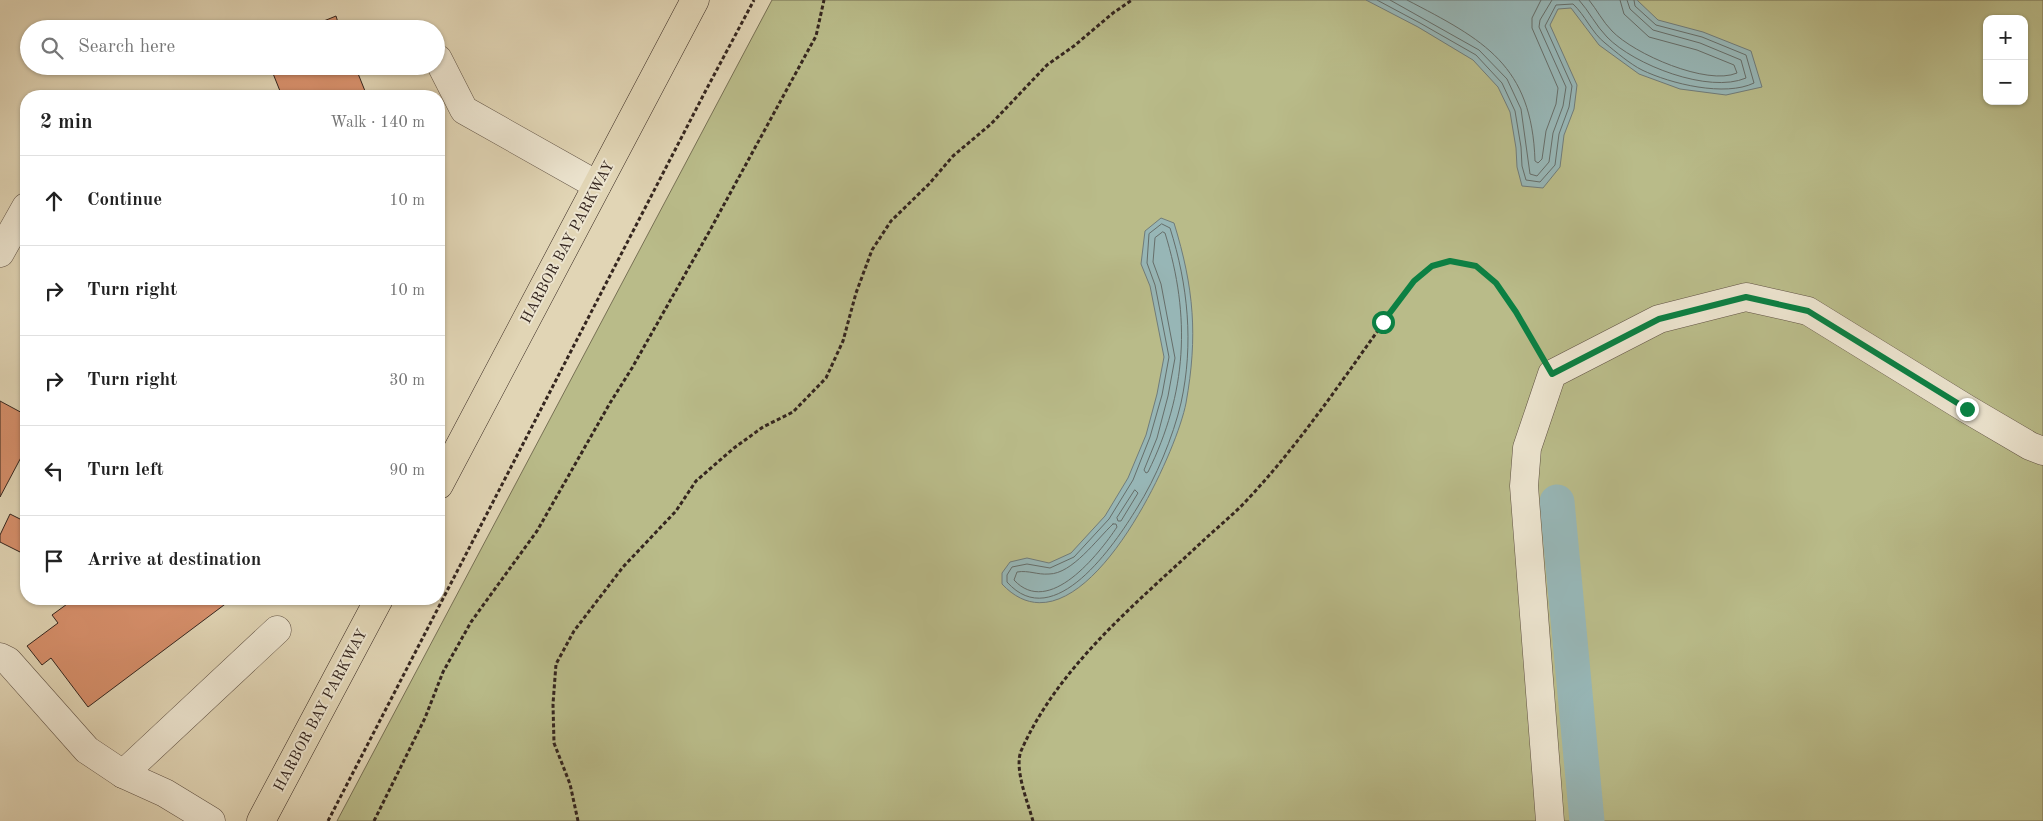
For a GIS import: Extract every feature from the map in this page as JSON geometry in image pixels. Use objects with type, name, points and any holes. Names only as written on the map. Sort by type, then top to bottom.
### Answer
[{"type":"main road","name":"HARBOR BAY PARKWAY","points":[[445,474],[695,0]]},
{"type":"main road","name":"HARBOR BAY PARKWAY","points":[[261,821],[376,605]]},
{"type":"lane","points":[[445,73],[464,110],[597,185]]},
{"type":"lane","points":[[0,253],[20,218]]},
{"type":"lane","points":[[1550,821],[1524,486],[1528,448],[1552,374],[1659,319],[1746,297],[1808,311],[1967,409],[2030,446],[2043,451]]},
{"type":"lane","points":[[123,774],[277,630]]},
{"type":"lane","points":[[0,657],[8,661],[87,750],[123,774],[165,793],[211,821]]},
{"type":"path","points":[[445,595],[754,0]]},
{"type":"path","points":[[374,821],[425,718],[443,672],[471,622],[537,531],[632,368],[766,129],[816,36],[824,0]]},
{"type":"path","points":[[578,821],[570,784],[554,743],[553,704],[556,664],[574,631],[623,567],[676,510],[696,481],[734,448],[764,427],[792,412],[826,378],[843,340],[856,293],[872,250],[891,221],[929,184],[952,156],[991,124],[1047,65],[1132,0]]},
{"type":"path","points":[[1033,821],[1019,771],[1020,753],[1034,724],[1046,705],[1086,654],[1122,617],[1246,502],[1271,474],[1334,394],[1414,281],[1432,266],[1450,261],[1476,266],[1496,283],[1511,304],[1552,374]]},
{"type":"path","points":[[328,821],[440,605]]},
{"type":"green space","points":[[772,0],[2043,0],[2043,821],[337,821]]},
{"type":"water","points":[[1366,0],[1637,0],[1658,20],[1703,32],[1751,51],[1762,87],[1726,95],[1680,89],[1639,74],[1599,45],[1571,8],[1558,9],[1550,25],[1577,85],[1574,109],[1564,135],[1560,167],[1543,188],[1522,186],[1517,167],[1510,112],[1498,87],[1473,60],[1418,27]]},
{"type":"water","points":[[1161,218],[1174,223],[1186,269],[1192,312],[1193,334],[1190,379],[1186,403],[1178,430],[1163,467],[1143,507],[1118,545],[1091,577],[1061,598],[1031,602],[1002,584],[1002,573],[1010,562],[1027,558],[1049,563],[1071,553],[1105,516],[1128,478],[1146,435],[1164,357],[1150,286],[1141,264],[1145,231]]},
{"type":"building","points":[[336,16],[337,20],[326,20]]},
{"type":"building","points":[[274,75],[359,75],[365,90],[280,90]]},
{"type":"building","points":[[0,401],[20,412],[20,459],[0,497]]},
{"type":"building","points":[[10,514],[20,519],[20,552],[0,542],[0,535]]},
{"type":"building","points":[[66,605],[224,605],[88,707],[51,658],[42,665],[27,646],[58,623],[52,615]]},
{"type":"waterway","points":[[1557,502],[1587,821]]},
{"type":"route","points":[[1383,322],[1414,281],[1432,266],[1450,261],[1476,266],[1496,283],[1530,334],[1552,374],[1659,319],[1746,297],[1808,311],[1967,409]]}]
